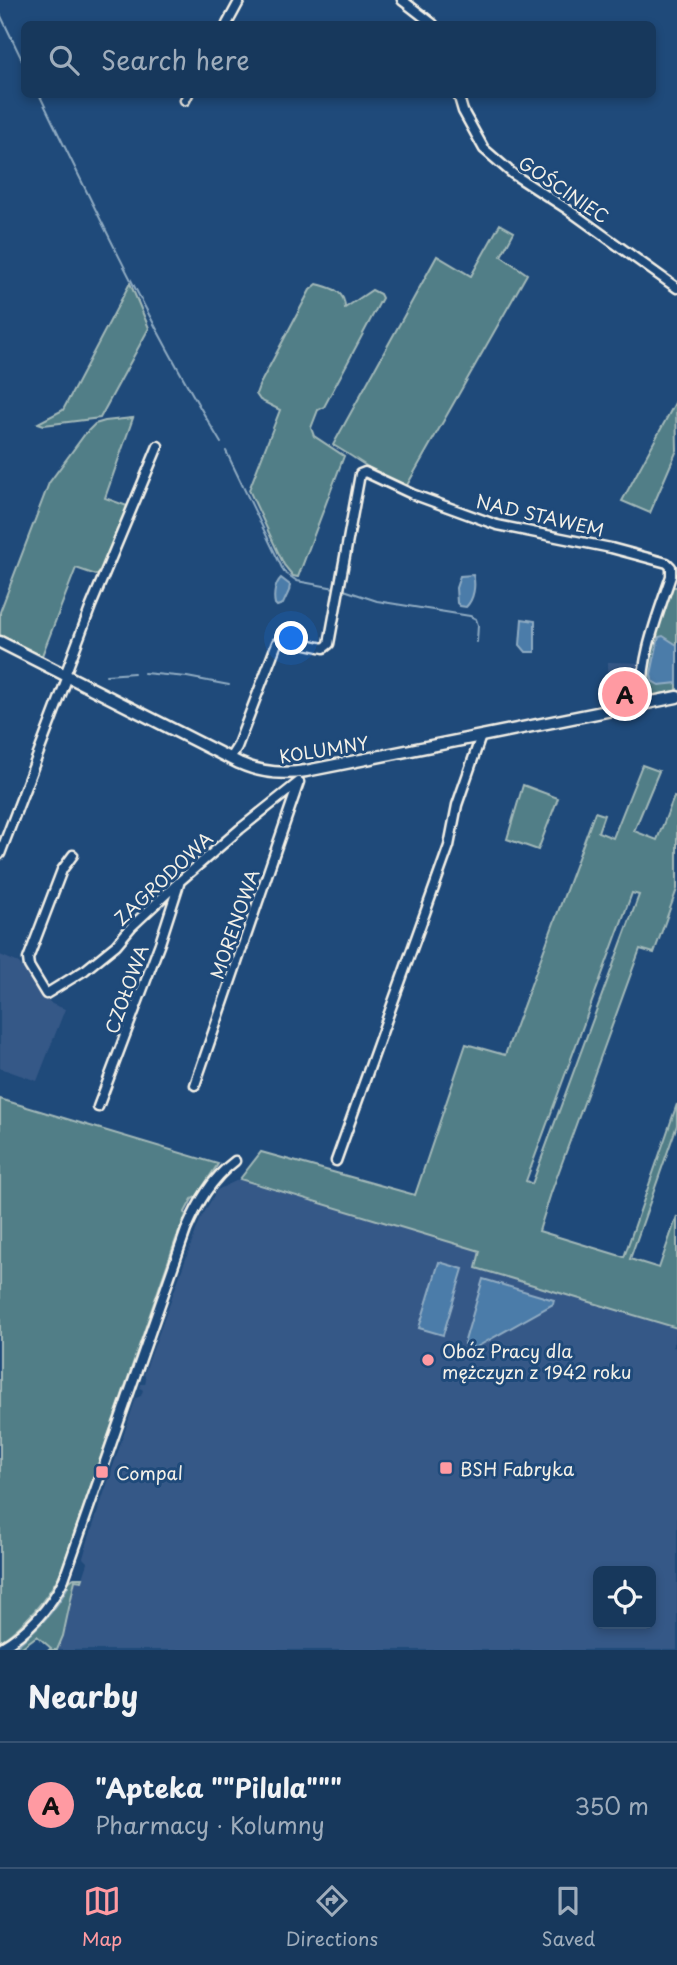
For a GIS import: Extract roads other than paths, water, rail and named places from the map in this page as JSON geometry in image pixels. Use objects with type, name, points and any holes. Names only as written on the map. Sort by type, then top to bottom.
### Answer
[{"type":"street","points":[[229,21],[240,0]]},
{"type":"street","points":[[402,0],[429,21]]},
{"type":"street","name":"GOŚCINIEC","points":[[459,98],[463,111],[490,155],[513,174],[677,288]]},
{"type":"street","points":[[0,853],[91,606],[158,446]]},
{"type":"street","name":"NAD STAWEM","points":[[230,758],[237,747],[277,643],[283,639],[316,648],[327,646],[359,477],[362,473],[368,473],[389,485],[502,526],[571,539],[667,563],[671,567],[671,576],[651,637],[644,676],[643,703]]},
{"type":"street","name":"KOLUMNY","points":[[0,642],[230,758],[260,771],[300,777],[481,736],[677,697]]},
{"type":"street","points":[[335,1161],[449,846],[457,805],[481,736]]},
{"type":"street","name":"ZAGRODOWA","points":[[73,855],[62,870],[28,959],[29,966],[46,994],[85,970],[116,945],[132,926],[180,881],[300,777]]},
{"type":"street","name":"MORENOWA","points":[[195,1085],[300,777]]},
{"type":"street","name":"CZOŁOWA","points":[[98,1108],[160,943],[180,881]]},
{"type":"street","points":[[1,1649],[36,1620],[53,1599],[64,1579],[186,1230],[212,1183],[235,1161]]},
{"type":"waterway","points":[[0,14],[21,58]]},
{"type":"waterway","points":[[41,98],[149,314],[221,443]]},
{"type":"waterway","points":[[226,451],[284,572],[297,581],[335,588]]},
{"type":"waterway","points":[[344,590],[377,601],[470,616],[476,619],[478,625],[477,642]]},
{"type":"waterway","points":[[106,675],[134,673]]},
{"type":"waterway","points":[[144,673],[229,685]]},
{"type":"waterway","points":[[12,1650],[36,1629],[68,1586]]},
{"type":"place","name":"\"Apteka \"\"Pilula\"\"\"","points":[[625,694]]},
{"type":"place","name":"Obóz Pracy dla mężczyzn z 1942 roku","points":[[428,1360]]},
{"type":"place","name":"BSH Fabryka","points":[[446,1468]]},
{"type":"place","name":"Compal","points":[[102,1472]]}]
